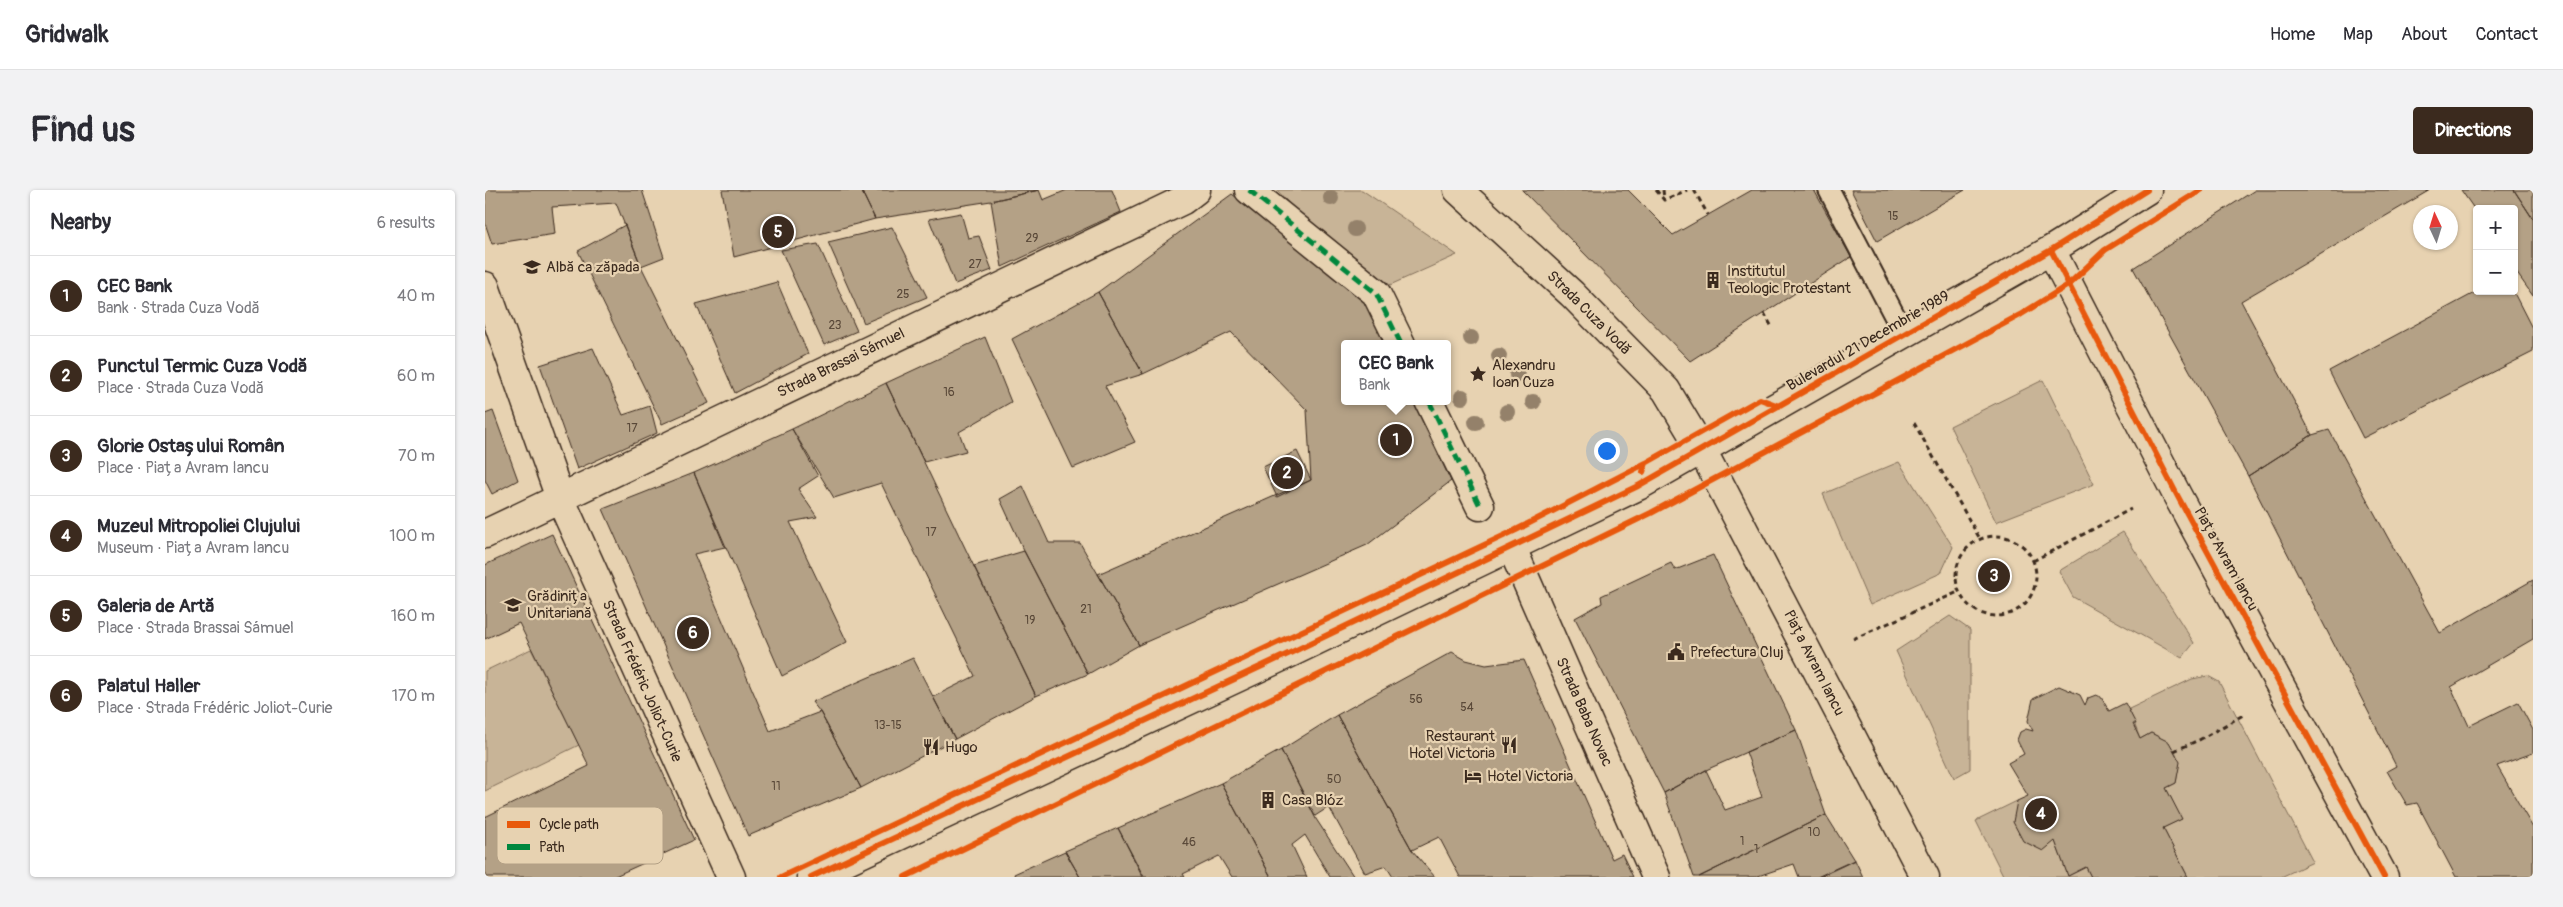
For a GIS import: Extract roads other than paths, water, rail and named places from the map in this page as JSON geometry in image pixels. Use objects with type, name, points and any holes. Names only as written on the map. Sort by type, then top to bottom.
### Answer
[{"type":"main road","name":"Strada Brassai Sámuel","points":[[485,534],[1165,208],[1196,190]]},
{"type":"main road","points":[[1249,190],[1377,293],[1399,340]]},
{"type":"main road","name":"Strada Cuza Vodă","points":[[1458,190],[1572,294],[1666,390],[1702,450]]},
{"type":"main road","name":"Bulevardul 21 Decembrie 1989","points":[[811,877],[1512,548],[1631,490],[2051,250],[2146,190]]},
{"type":"main road","name":"Piața Avram Iancu","points":[[2051,250],[2177,495],[2384,877]]},
{"type":"main road","name":"Strada Frédéric Joliot-Curie","points":[[485,286],[560,498],[731,877]]},
{"type":"main road","points":[[1431,405],[1480,506]]},
{"type":"main road","name":"Piața Avram Iancu","points":[[1702,450],[1925,877]]},
{"type":"main road","name":"Strada Baba Novac","points":[[1512,548],[1656,877]]},
{"type":"lane","points":[[1829,190],[1904,334]]},
{"type":"place","name":"Galeria de Artă","points":[[778,232]]},
{"type":"place","name":"Albă ca zăpada","points":[[532,267]]},
{"type":"place","name":"Institutul Teologic Protestant","points":[[1713,280]]},
{"type":"place","name":"Alexandru Ioan Cuza","points":[[1478,374]]},
{"type":"place","name":"CEC Bank","points":[[1396,440]]},
{"type":"place","name":"Punctul Termic Cuza Vodă","points":[[1287,473]]},
{"type":"place","name":"Glorie Ostașului Român","points":[[1994,576]]},
{"type":"place","name":"Grădinița Unitariană","points":[[513,605]]},
{"type":"place","name":"Palatul Haller","points":[[693,633]]},
{"type":"place","name":"Prefectura Cluj","points":[[1676,652]]},
{"type":"place","name":"Restaurant Hotel Victoria","points":[[1509,745]]},
{"type":"place","name":"Hugo","points":[[931,747]]},
{"type":"place","name":"Hotel Victoria","points":[[1473,776]]},
{"type":"place","name":"Casa Blóz","points":[[1268,800]]},
{"type":"place","name":"Muzeul Mitropoliei Clujului","points":[[2041,814]]}]
